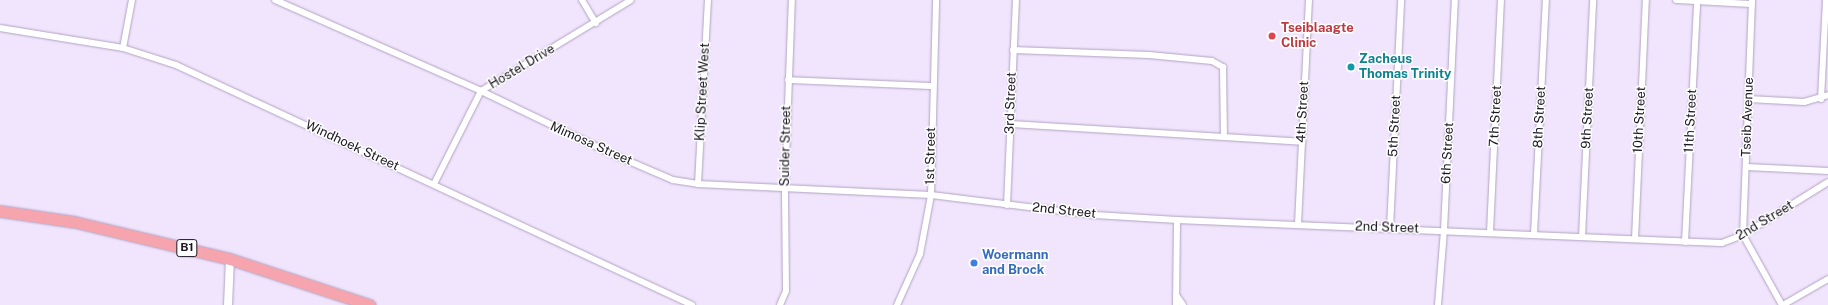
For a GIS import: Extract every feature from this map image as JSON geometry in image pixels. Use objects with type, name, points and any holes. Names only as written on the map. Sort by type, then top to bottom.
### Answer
[{"type":"highway","name":"B1","points":[[0,211],[75,222],[230,263],[370,305]]},
{"type":"highway","name":"B1","points":[[0,216],[121,239],[230,263],[356,305]]},
{"type":"main road","points":[[228,305],[230,263]]},
{"type":"street","points":[[123,48],[132,0]]},
{"type":"street","name":"Mimosa Street","points":[[275,0],[481,91],[610,153],[673,180],[698,184],[930,195]]},
{"type":"street","points":[[582,0],[596,23]]},
{"type":"street","name":"Hostel Drive","points":[[434,184],[481,91],[596,23],[631,0]]},
{"type":"street","name":"Klip Street West","points":[[698,184],[708,0]]},
{"type":"street","name":"Suider Street","points":[[780,305],[786,291],[785,187],[792,0]]},
{"type":"street","name":"1st Street","points":[[896,305],[920,254],[930,195],[936,0]]},
{"type":"street","name":"3rd Street","points":[[1007,205],[1016,0]]},
{"type":"street","name":"4th Street","points":[[1298,224],[1309,0]]},
{"type":"street","name":"5th Street","points":[[1390,228],[1401,0]]},
{"type":"street","name":"6th Street","points":[[1438,305],[1444,230],[1455,0]]},
{"type":"street","name":"7th Street","points":[[1490,232],[1501,0]]},
{"type":"street","name":"8th Street","points":[[1534,234],[1546,0]]},
{"type":"street","name":"9th Street","points":[[1582,237],[1593,0]]},
{"type":"street","name":"10th Street","points":[[1635,239],[1646,0]]},
{"type":"street","points":[[1676,0],[1752,2]]},
{"type":"street","points":[[1821,99],[1827,0]]},
{"type":"street","name":"11th Street","points":[[1684,242],[1697,1]]},
{"type":"street","name":"Tseib Avenue","points":[[1744,235],[1752,2]]},
{"type":"street","name":"Windhoek Street","points":[[0,28],[123,48],[212,81],[692,305]]},
{"type":"street","points":[[1013,50],[1149,55],[1212,61],[1223,67],[1224,137]]},
{"type":"street","points":[[788,80],[933,86]]},
{"type":"street","points":[[1749,99],[1804,102],[1821,99],[1828,95]]},
{"type":"street","points":[[1010,124],[1302,142]]},
{"type":"street","points":[[1746,167],[1828,171]]},
{"type":"street","name":"2nd Street","points":[[930,195],[1095,215],[1177,220],[1728,243],[1744,235],[1828,182]]},
{"type":"street","points":[[1176,305],[1177,220]]},
{"type":"street","points":[[1744,235],[1783,305],[1828,279]]},
{"type":"street","points":[[1176,294],[1183,305]]},
{"type":"place","name":"Tseiblaagte Clinic","points":[[1272,36]]},
{"type":"place","name":"Zacheus Thomas Trinity","points":[[1351,67]]},
{"type":"place","name":"Woermann and Brock","points":[[974,263]]}]
